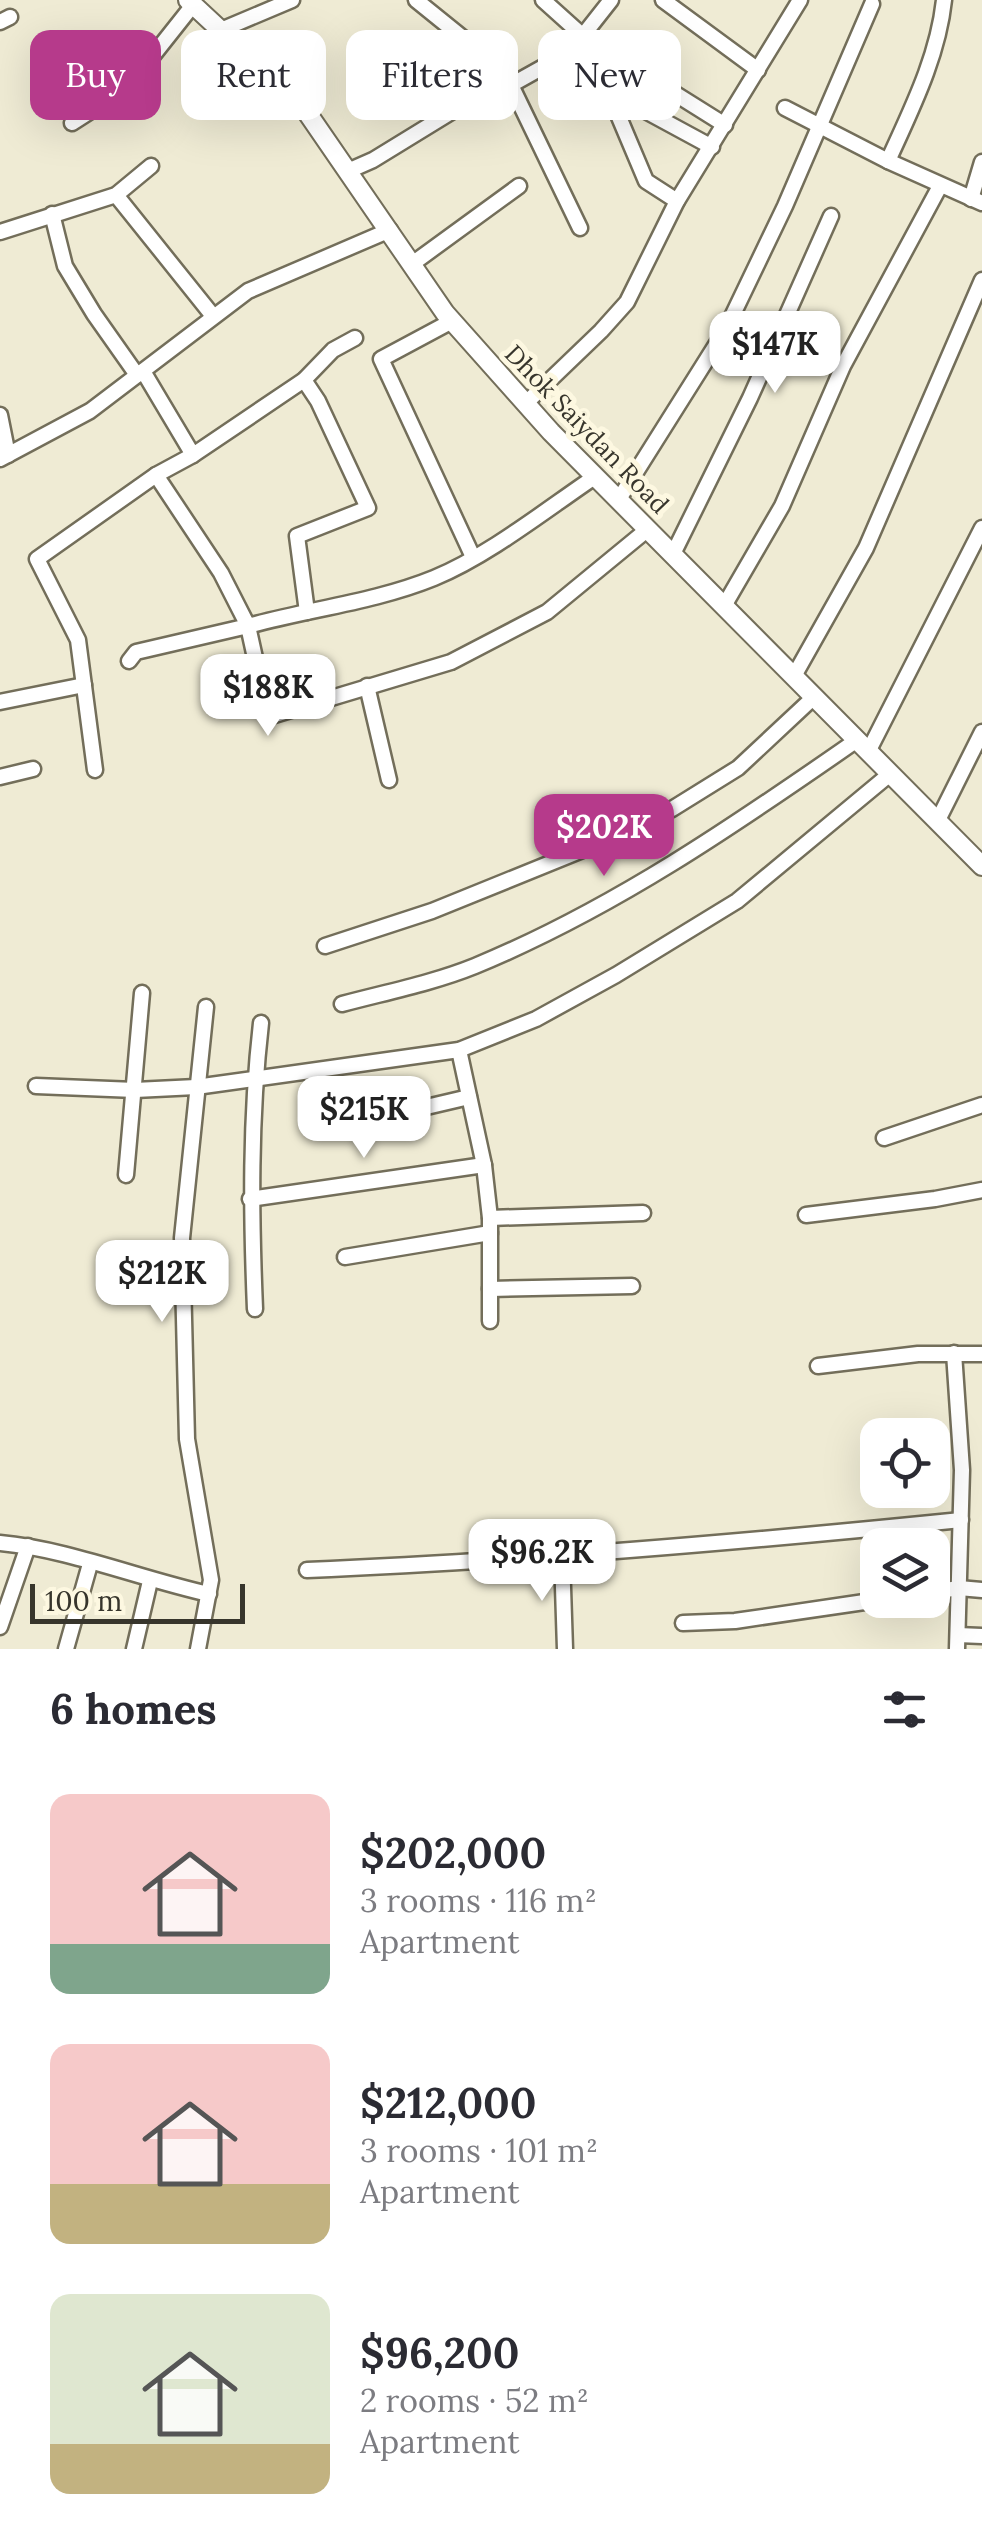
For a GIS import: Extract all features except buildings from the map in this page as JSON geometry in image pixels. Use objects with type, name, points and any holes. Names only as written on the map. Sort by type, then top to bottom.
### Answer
[{"type":"main road","name":"Dhok Saiydan Road","points":[[191,2],[221,30]]},
{"type":"main road","name":"Dhok Saiydan Road","points":[[312,120],[452,321],[619,500],[982,866]]},
{"type":"street","points":[[221,30],[292,0]]},
{"type":"street","points":[[416,0],[453,30]]},
{"type":"street","points":[[544,0],[576,30]]},
{"type":"street","points":[[588,30],[612,0]]},
{"type":"street","points":[[663,0],[758,70]]},
{"type":"street","points":[[526,403],[627,302],[676,202],[800,0]]},
{"type":"street","points":[[888,161],[918,94],[942,21],[944,0]]},
{"type":"street","points":[[619,500],[726,329],[820,125],[869,1]]},
{"type":"street","points":[[72,123],[128,88],[191,2]]},
{"type":"street","points":[[681,97],[725,125]]},
{"type":"street","points":[[518,101],[580,228]]},
{"type":"street","points":[[786,108],[977,201],[982,162]]},
{"type":"street","points":[[348,172],[436,120]]},
{"type":"street","points":[[620,120],[646,181],[676,202]]},
{"type":"street","points":[[662,120],[712,147]]},
{"type":"street","points":[[0,232],[116,195],[152,166]]},
{"type":"street","points":[[412,264],[519,186]]},
{"type":"street","points":[[724,606],[782,506],[843,366],[940,186]]},
{"type":"street","points":[[116,195],[213,316]]},
{"type":"street","points":[[52,214],[65,266],[193,455]]},
{"type":"street","points":[[673,554],[750,398],[832,216]]},
{"type":"street","points":[[0,415],[4,457],[90,411],[248,291],[390,230]]},
{"type":"street","points":[[794,676],[866,548],[982,280]]},
{"type":"street","points":[[452,321],[381,359],[473,557]]},
{"type":"street","points":[[95,770],[78,640],[37,559],[156,475],[193,455],[304,380],[333,350],[354,338]]},
{"type":"street","points":[[304,380],[318,401],[368,508],[297,536],[306,612]]},
{"type":"street","points":[[156,475],[221,572],[248,626],[268,718],[451,662],[547,612],[648,529]]},
{"type":"street","points":[[129,662],[136,652],[410,587],[437,577],[596,476]]},
{"type":"street","points":[[342,1004],[475,966],[608,902],[862,746],[982,528]]},
{"type":"street","points":[[0,702],[84,685]]},
{"type":"street","points":[[367,686],[388,780]]},
{"type":"street","points":[[325,946],[432,911],[672,809],[738,768],[814,697]]},
{"type":"street","points":[[937,822],[982,732]]},
{"type":"street","points":[[0,777],[33,770]]},
{"type":"street","points":[[36,1086],[135,1090],[196,1087],[459,1050],[536,1019],[736,901],[890,774]]},
{"type":"street","points":[[126,1175],[142,993]]},
{"type":"street","points":[[198,1649],[211,1580],[188,1439],[182,1238],[206,1007]]},
{"type":"street","points":[[255,1309],[250,1199],[260,1022]]},
{"type":"street","points":[[459,1050],[484,1165],[490,1225],[490,1321]]},
{"type":"street","points":[[341,1127],[469,1097]]},
{"type":"street","points":[[884,1138],[982,1105]]},
{"type":"street","points":[[250,1199],[484,1165]]},
{"type":"street","points":[[806,1216],[982,1190]]},
{"type":"street","points":[[345,1257],[490,1225],[643,1213]]},
{"type":"street","points":[[490,1289],[632,1286]]},
{"type":"street","points":[[954,1353],[962,1470],[957,1642],[982,1636]]},
{"type":"street","points":[[818,1366],[918,1354],[982,1354]]},
{"type":"street","points":[[307,1570],[562,1557],[961,1520]]},
{"type":"street","points":[[0,1543],[28,1546],[150,1582],[209,1594]]},
{"type":"street","points":[[0,1626],[4,1601],[28,1546]]},
{"type":"street","points":[[562,1557],[565,1649]]},
{"type":"street","points":[[66,1649],[90,1564]]},
{"type":"street","points":[[134,1649],[150,1582]]},
{"type":"street","points":[[950,1589],[982,1590]]},
{"type":"street","points":[[683,1623],[735,1621],[860,1603]]}]
